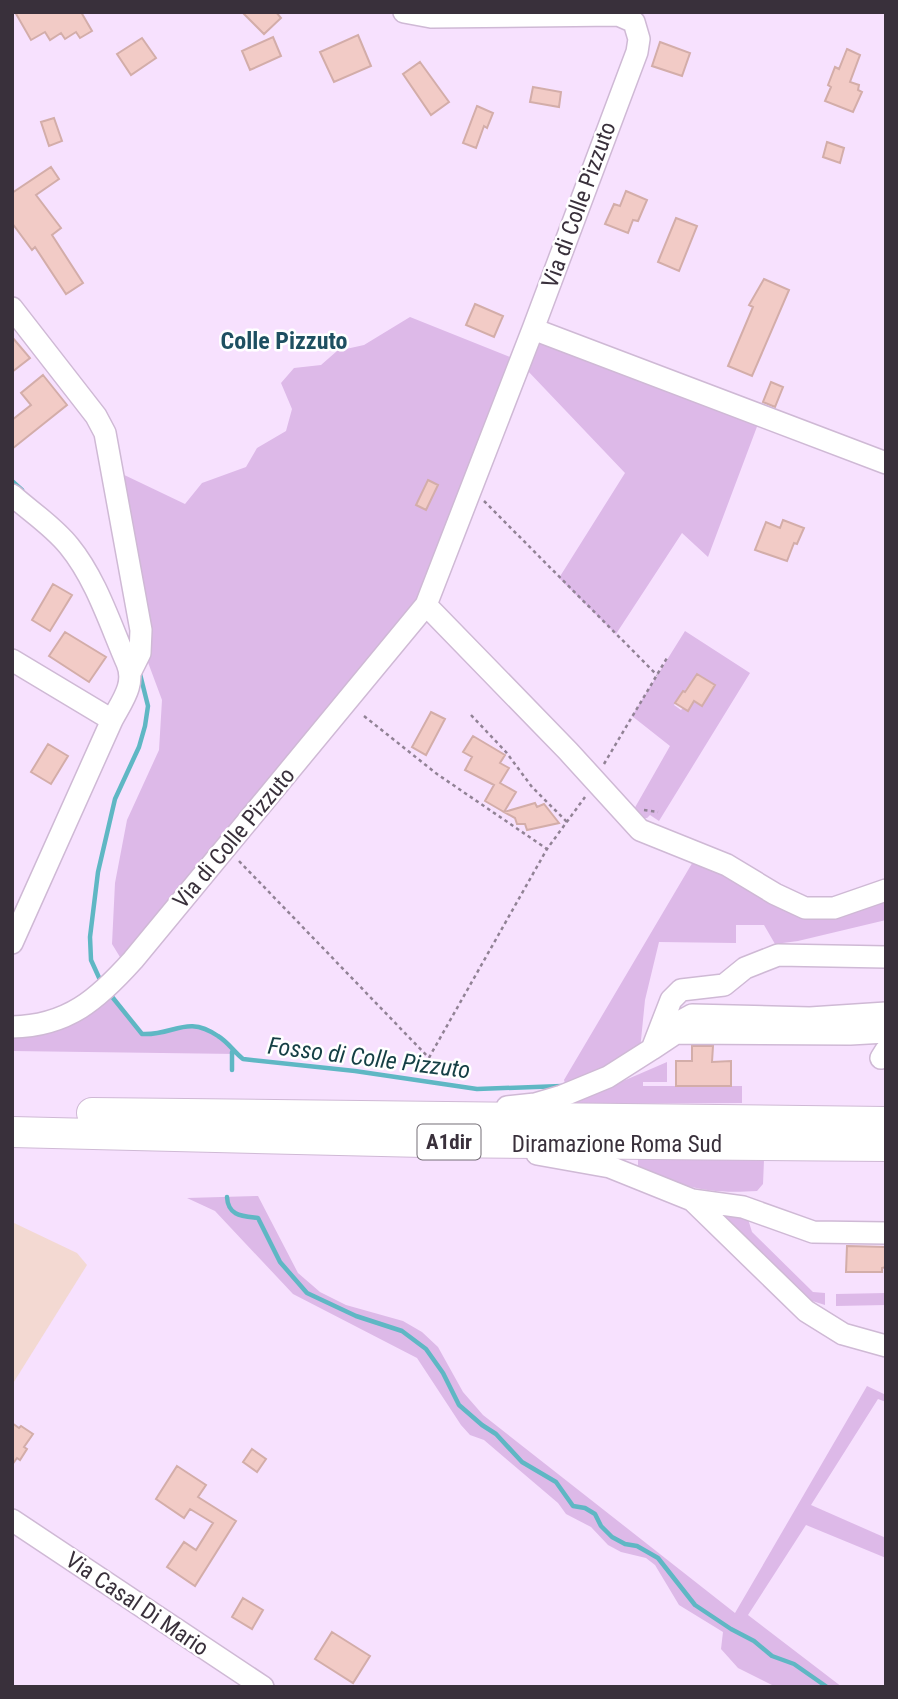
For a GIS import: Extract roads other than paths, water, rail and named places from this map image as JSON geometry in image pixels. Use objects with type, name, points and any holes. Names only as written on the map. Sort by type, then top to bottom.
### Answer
[{"type":"highway","name":"Diramazione Roma Sud","points":[[12,1112],[886,1146]]},
{"type":"highway","name":"Diramazione Roma Sud","points":[[12,1132],[421,1130],[886,1122]]},
{"type":"street","name":"Via di Colle Pizzuto","points":[[12,1027],[41,1025],[65,1017],[107,988],[134,960],[426,605],[533,329],[637,52],[639,39],[637,27],[630,18],[618,15],[425,17],[404,12]]},
{"type":"street","points":[[12,308],[96,416],[107,438],[142,630],[140,653],[130,673],[129,688],[20,905],[12,943]]},
{"type":"street","points":[[533,329],[886,463]]},
{"type":"street","points":[[12,495],[58,534],[73,551],[92,585],[130,673]]},
{"type":"street","points":[[426,605],[559,741],[640,830],[727,864],[775,894],[805,908],[834,908],[886,890]]},
{"type":"street","points":[[12,660],[112,720]]},
{"type":"street","points":[[652,1049],[671,1000],[681,990],[717,988],[729,983],[745,968],[779,955],[886,957]]},
{"type":"street","points":[[421,1130],[552,1099],[608,1077],[676,1033],[683,1020],[692,1015],[822,1018],[886,1013]]},
{"type":"street","points":[[676,1033],[886,1032]]},
{"type":"street","points":[[421,1130],[505,1150],[598,1164],[628,1173],[692,1200],[743,1207],[813,1232],[886,1233]]},
{"type":"street","points":[[692,1200],[806,1311],[843,1334],[886,1346]]},
{"type":"street","name":"Via Casal Di Mario","points":[[12,1520],[263,1687]]},
{"type":"waterway","name":"Fosso di Colle Pizzuto","points":[[12,481],[22,490]]},
{"type":"waterway","name":"Fosso di Colle Pizzuto","points":[[101,982],[91,960],[90,937],[98,872],[115,799],[139,747],[145,726],[148,706],[140,674]]},
{"type":"waterway","name":"Fosso di Colle Pizzuto","points":[[109,993],[142,1034],[188,1026],[197,1027],[222,1038],[243,1059],[355,1071],[477,1089],[562,1086]]},
{"type":"waterway","points":[[232,1052],[232,1070]]},
{"type":"waterway","points":[[227,1197],[233,1211],[258,1218],[280,1262],[307,1293],[356,1316],[402,1331],[426,1349],[443,1373],[459,1405],[496,1434],[522,1462],[556,1482],[573,1506],[585,1508],[595,1514],[601,1526],[612,1537],[625,1544],[637,1546],[658,1558],[695,1605],[754,1641],[772,1656],[794,1664],[827,1687]]},
{"type":"district","name":"Colle Pizzuto","points":[[284,341]]}]
